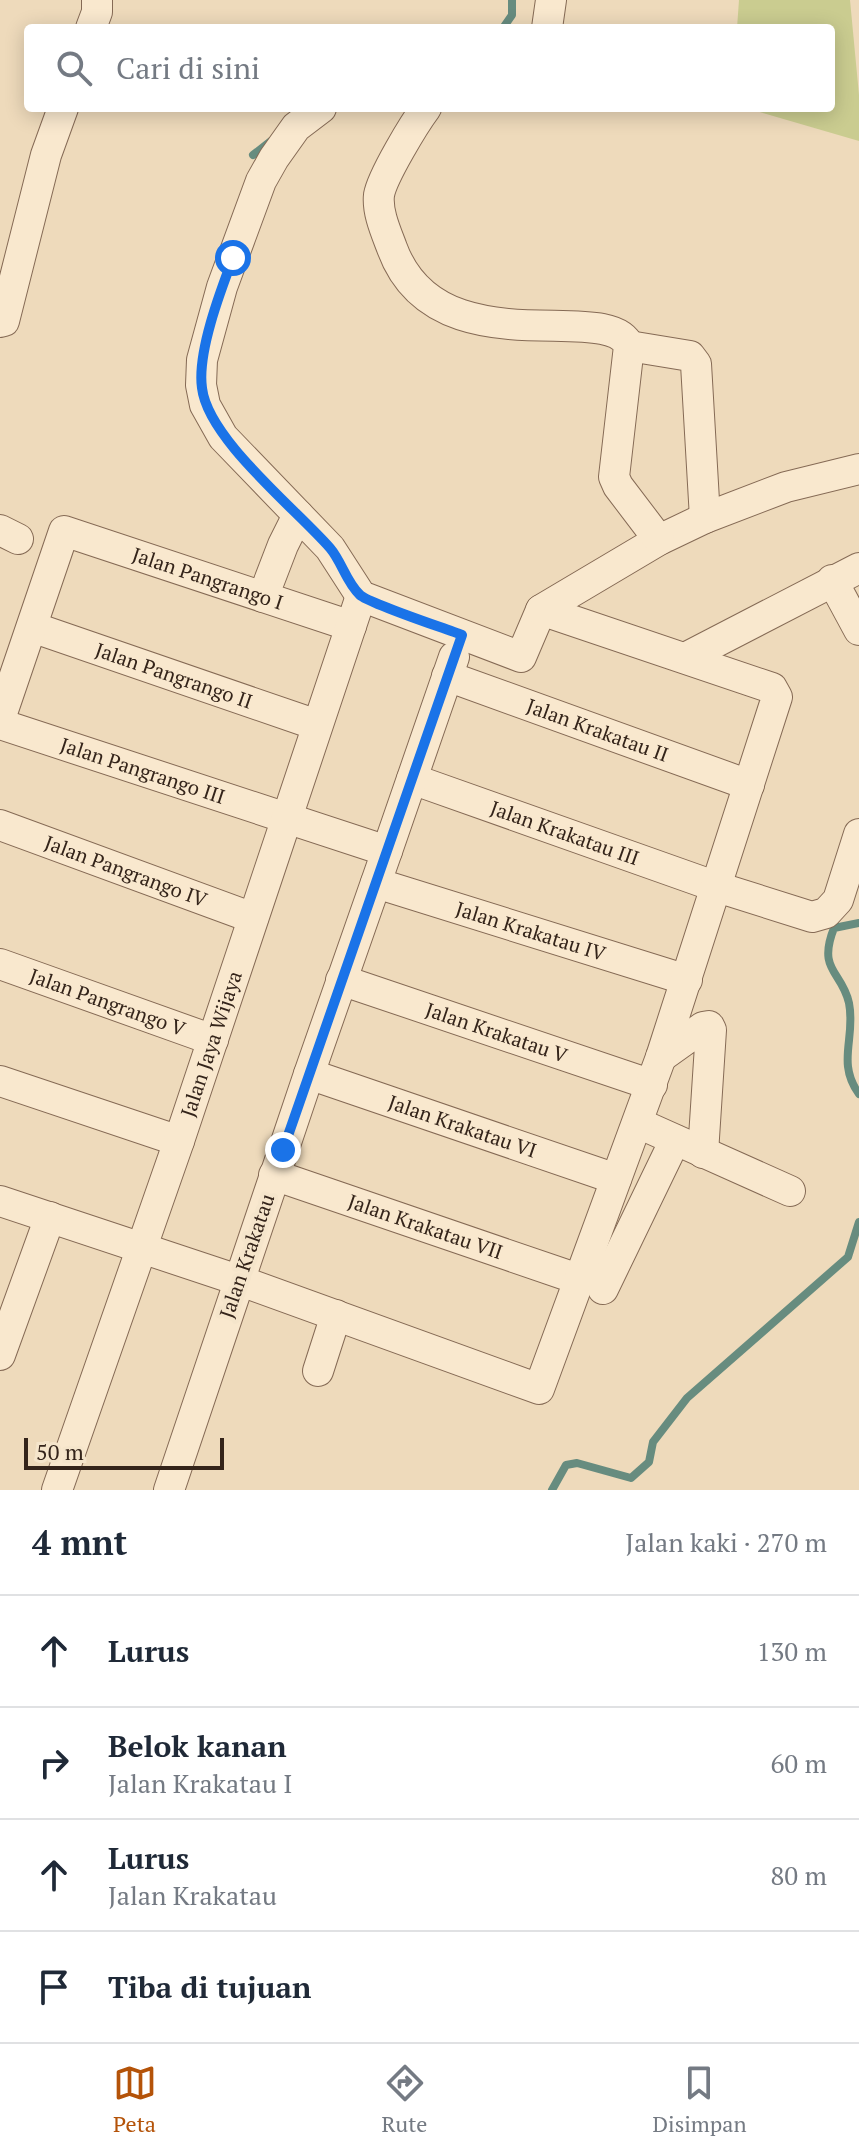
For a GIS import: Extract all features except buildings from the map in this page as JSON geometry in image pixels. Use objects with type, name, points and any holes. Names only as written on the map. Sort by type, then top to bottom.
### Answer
[{"type":"street","points":[[92,24],[97,0]]},
{"type":"street","points":[[548,24],[551,0]]},
{"type":"street","points":[[0,322],[4,321],[46,155],[62,112]]},
{"type":"street","points":[[316,112],[296,127],[261,181],[222,287],[202,360],[201,385],[205,405],[223,437],[337,557],[361,596],[521,657]]},
{"type":"street","points":[[424,112],[379,194],[380,210],[397,263],[410,282],[451,313],[470,319],[516,325],[610,330],[620,334],[629,346],[614,477],[659,540]]},
{"type":"street","points":[[629,346],[690,356],[696,364],[705,518]]},
{"type":"street","points":[[506,699],[541,610],[659,540],[705,518],[786,487],[859,469]]},
{"type":"street","points":[[263,597],[298,515]]},
{"type":"street","name":"Jalan Pangrango I","points":[[32,627],[64,531],[351,626]]},
{"type":"street","points":[[685,658],[846,574],[859,630]]},
{"type":"street","name":"Jalan Jaya Wijaya","points":[[57,1490],[179,1141],[361,596]]},
{"type":"street","points":[[541,610],[772,688],[777,697],[687,980],[616,1179],[591,1284]]},
{"type":"street","points":[[0,722],[32,627]]},
{"type":"street","name":"Jalan Pangrango II","points":[[32,627],[317,725]]},
{"type":"street","name":"Jalan Krakatau","points":[[169,1490],[238,1280],[462,635]]},
{"type":"street","name":"Jalan Krakatau II","points":[[447,676],[749,785]]},
{"type":"street","name":"Jalan Pangrango III","points":[[0,722],[286,817]]},
{"type":"street","name":"Jalan Krakatau III","points":[[412,779],[717,887],[812,917],[826,913],[838,900],[859,834]]},
{"type":"street","points":[[286,817],[387,851]]},
{"type":"street","name":"Jalan Pangrango IV","points":[[0,825],[253,918]]},
{"type":"street","name":"Jalan Krakatau IV","points":[[376,883],[687,980]]},
{"type":"street","name":"Jalan Pangrango V","points":[[0,964],[213,1040]]},
{"type":"street","name":"Jalan Krakatau V","points":[[341,980],[656,1071]]},
{"type":"street","points":[[656,1071],[703,1027],[709,1026],[703,1153]]},
{"type":"street","name":"Jalan Krakatau VI","points":[[309,1074],[616,1179]]},
{"type":"street","points":[[0,1081],[179,1141]]},
{"type":"street","points":[[638,1123],[790,1191]]},
{"type":"street","points":[[0,1201],[238,1280],[539,1389],[591,1284],[675,1140]]},
{"type":"street","name":"Jalan Krakatau VII","points":[[274,1175],[591,1284]]},
{"type":"street","points":[[0,1355],[50,1217]]},
{"type":"street","points":[[318,1371],[336,1315]]},
{"type":"green space","points":[[739,0],[850,0],[859,95],[859,141],[760,112],[835,112],[835,24],[737,24]]},
{"type":"waterway","points":[[506,24],[512,15],[512,0]]},
{"type":"waterway","points":[[253,155],[271,141]]},
{"type":"waterway","points":[[859,923],[834,928],[828,953],[832,970],[849,1003],[849,1071],[859,1094]]},
{"type":"waterway","points":[[552,1490],[566,1465],[577,1463],[631,1478],[649,1462],[653,1442],[687,1398],[848,1257],[859,1222]]},
{"type":"route","points":[[233,258],[202,360],[201,385],[205,405],[223,437],[330,548],[361,596],[462,635],[283,1150]]}]
